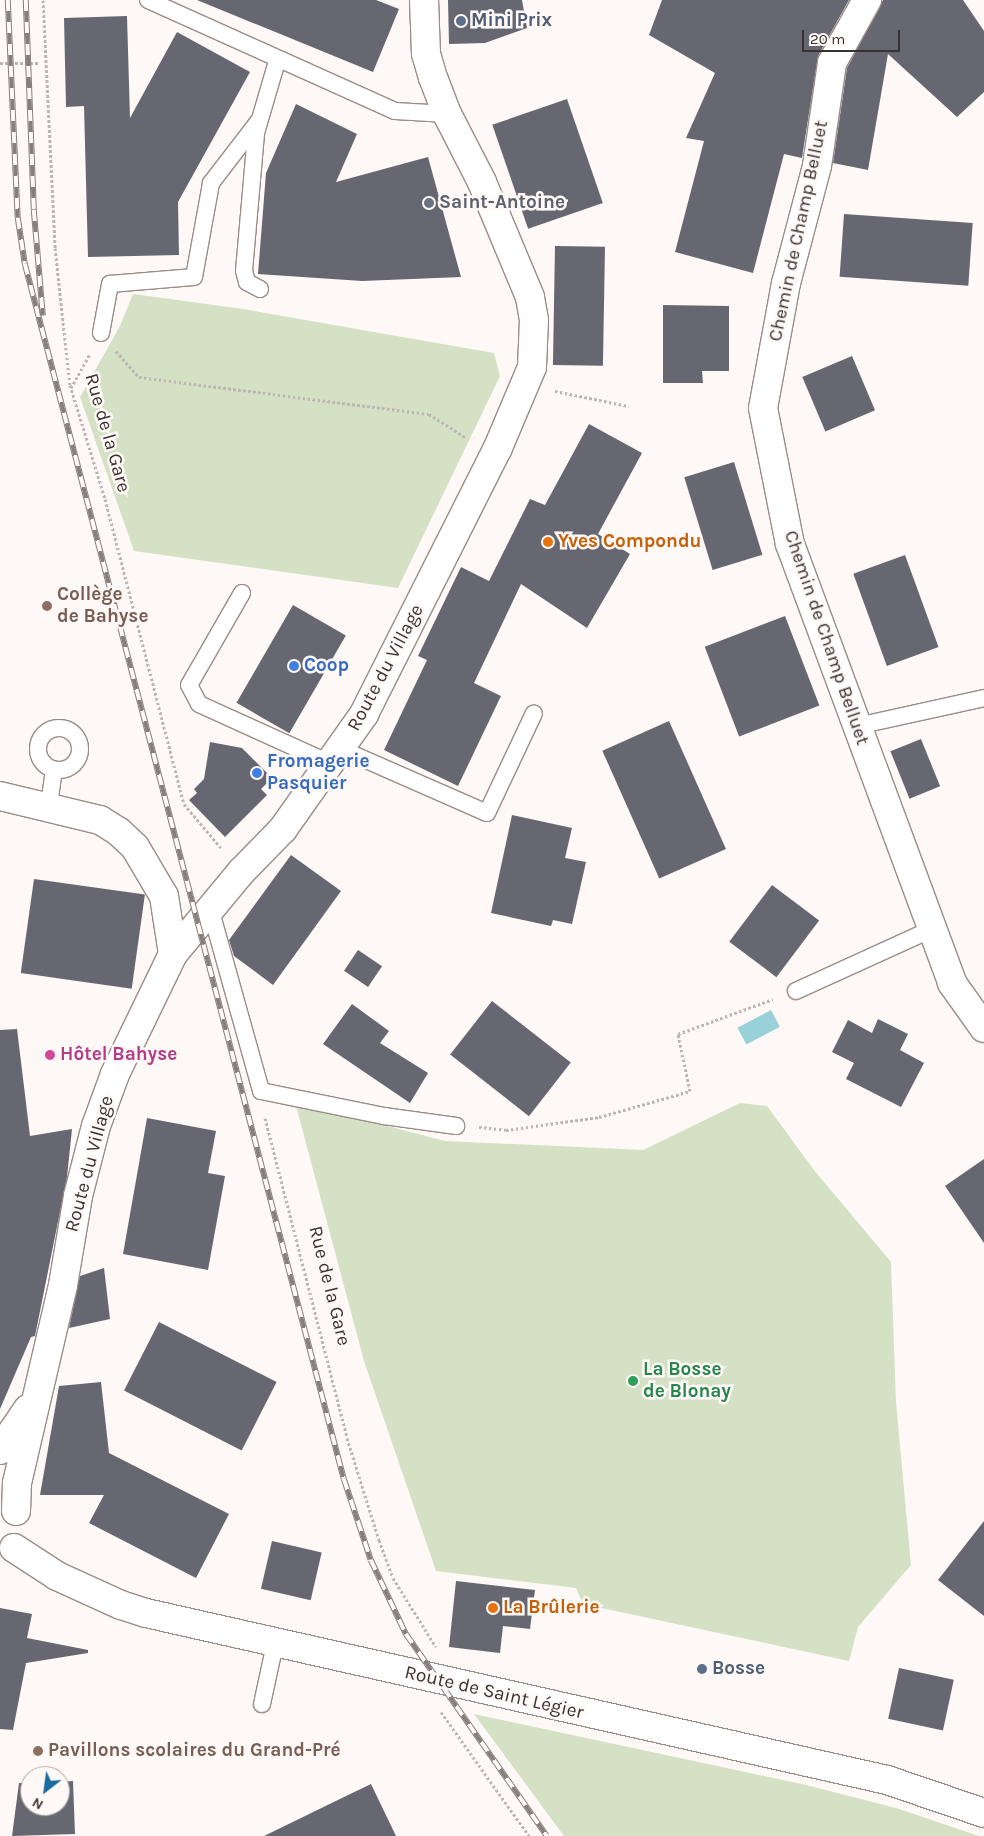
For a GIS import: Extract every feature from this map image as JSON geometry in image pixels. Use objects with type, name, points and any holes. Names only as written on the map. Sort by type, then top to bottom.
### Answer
[{"type":"main road","name":"Route du Village","points":[[7,1555],[20,1527],[8,1502],[17,1483],[63,1285],[78,1196],[96,1126],[115,1074],[173,954],[210,908],[283,829],[336,756],[399,650],[497,450],[532,367],[534,320],[523,276],[482,182],[447,114],[426,54],[424,0]]},
{"type":"main road","name":"Chemin de Champ Belluet","points":[[867,0],[832,63],[817,166],[786,283],[764,408],[790,544],[952,983],[984,1028]]},
{"type":"main road","points":[[0,796],[49,805],[100,820],[135,846],[164,896],[173,954]]},
{"type":"main road","name":"Route du Village","points":[[0,1450],[39,1387]]},
{"type":"main road","name":"Route de Saint Légier","points":[[7,1555],[120,1605],[275,1644],[887,1780],[984,1813]]},
{"type":"lane","points":[[148,0],[277,61],[395,111],[447,114]]},
{"type":"lane","points":[[260,290],[247,282],[244,270],[258,122],[277,61]]},
{"type":"lane","points":[[101,333],[110,284],[194,277],[211,183],[258,122]]},
{"type":"lane","points":[[242,592],[189,685],[199,704],[487,813],[534,713]]},
{"type":"lane","points":[[857,726],[984,698]]},
{"type":"lane","points":[[49,805],[54,769]]},
{"type":"lane","points":[[210,908],[261,1091],[384,1116],[456,1126]]},
{"type":"lane","points":[[796,991],[932,929]]},
{"type":"lane","points":[[262,1704],[275,1644]]},
{"type":"path","name":"Rue de la Gare","points":[[43,0],[55,248],[71,388],[105,499],[184,804],[225,852]]},
{"type":"path","points":[[0,63],[39,63]]},
{"type":"path","points":[[71,388],[101,333],[140,377],[430,414],[464,437]]},
{"type":"path","points":[[561,393],[628,406]]},
{"type":"path","points":[[456,1126],[506,1130],[599,1117],[690,1091],[678,1034],[796,991]]},
{"type":"path","name":"Rue de la Gare","points":[[261,1091],[345,1429],[379,1540],[393,1578],[411,1611],[439,1652]]},
{"type":"path","points":[[415,1674],[529,1836]]},
{"type":"green space","points":[[133,294],[243,309],[494,353],[500,376],[398,588],[134,551],[80,397],[120,326]]},
{"type":"green space","name":"La Bosse de Blonay","points":[[295,1102],[445,1141],[643,1150],[740,1103],[767,1106],[814,1170],[891,1262],[896,1402],[911,1565],[858,1627],[849,1661],[583,1604],[576,1588],[436,1571],[364,1361]]},
{"type":"green space","points":[[474,1714],[806,1785],[896,1808],[979,1836],[564,1836]]},
{"type":"water","points":[[771,1010],[780,1027],[746,1045],[737,1028]]},
{"type":"building","points":[[197,0],[376,0],[399,9],[373,72]]},
{"type":"building","points":[[448,0],[522,0],[527,28],[485,43],[449,44]]},
{"type":"building","points":[[662,0],[849,0],[818,56],[802,158],[784,154],[753,273],[675,252],[704,141],[686,138],[715,73],[649,35]]},
{"type":"building","points":[[883,0],[963,0],[984,31],[984,92],[957,117],[888,54],[868,170],[833,163],[847,68]]},
{"type":"building","points":[[127,16],[130,118],[177,32],[250,72],[178,202],[179,255],[88,257],[84,106],[66,107],[64,18]]},
{"type":"building","points":[[567,99],[603,203],[528,229],[492,125]]},
{"type":"building","points":[[296,104],[357,134],[336,182],[428,157],[461,277],[362,281],[258,274],[266,173]]},
{"type":"building","points":[[844,214],[973,223],[968,286],[840,277]]},
{"type":"building","points":[[555,246],[605,247],[603,366],[553,365]]},
{"type":"building","points":[[663,305],[729,306],[729,371],[702,371],[703,383],[663,383]]},
{"type":"building","points":[[852,356],[875,410],[825,431],[802,377]]},
{"type":"building","points":[[589,424],[642,453],[598,534],[630,554],[587,628],[521,584],[474,683],[501,696],[458,786],[384,750],[427,660],[418,656],[461,567],[489,581],[530,499],[545,505]]},
{"type":"building","points":[[734,462],[762,555],[713,570],[684,477]]},
{"type":"building","points":[[905,555],[939,647],[887,666],[853,574]]},
{"type":"building","points":[[293,605],[346,636],[289,733],[236,703]]},
{"type":"building","points":[[785,616],[819,706],[739,736],[705,647]]},
{"type":"building","points":[[669,721],[726,849],[659,879],[602,751]]},
{"type":"building","points":[[921,739],[940,786],[910,799],[890,751]]},
{"type":"building","points":[[210,742],[242,748],[272,778],[261,789],[267,795],[225,837],[189,800],[197,793],[194,789],[204,779]]},
{"type":"building","points":[[512,815],[572,828],[565,858],[586,862],[572,924],[553,920],[551,926],[491,913]]},
{"type":"building","points":[[291,855],[341,891],[273,985],[234,956],[229,940]]},
{"type":"building","points":[[34,879],[145,895],[132,989],[21,973]]},
{"type":"building","points":[[772,885],[819,921],[776,977],[729,942]]},
{"type":"building","points":[[358,950],[382,966],[368,987],[344,971]]},
{"type":"building","points":[[492,1001],[571,1063],[529,1116],[450,1055]]},
{"type":"building","points":[[352,1004],[389,1031],[380,1043],[428,1073],[410,1103],[323,1044]]},
{"type":"building","points":[[878,1019],[908,1034],[900,1050],[924,1063],[901,1107],[846,1079],[854,1063],[832,1052],[848,1020],[872,1033]]},
{"type":"building","points":[[17,1029],[30,1136],[72,1129],[67,1177],[35,1336],[31,1337],[0,1409],[0,1030]]},
{"type":"building","points":[[147,1118],[216,1131],[208,1173],[225,1176],[208,1270],[123,1254]]},
{"type":"building","points":[[984,1159],[984,1243],[945,1186]]},
{"type":"building","points":[[104,1268],[110,1319],[69,1328],[80,1276]]},
{"type":"building","points":[[159,1322],[277,1382],[242,1451],[124,1391]]},
{"type":"building","points":[[101,1382],[109,1453],[229,1514],[196,1578],[89,1523],[104,1495],[40,1495],[59,1386]]},
{"type":"building","points":[[984,1521],[984,1616],[938,1580]]},
{"type":"building","points":[[272,1541],[322,1552],[311,1600],[261,1589]]},
{"type":"building","name":"La Brûlerie","points":[[456,1581],[535,1590],[530,1629],[503,1626],[500,1653],[449,1647]]},
{"type":"building","points":[[0,1608],[32,1614],[27,1638],[88,1650],[88,1653],[26,1663],[13,1730],[0,1729]]},
{"type":"building","points":[[899,1668],[954,1680],[943,1731],[888,1719]]},
{"type":"building","points":[[70,1781],[73,1781],[75,1834],[12,1836],[19,1783],[20,1816],[70,1816]]},
{"type":"building","points":[[371,1784],[396,1836],[264,1836],[344,1797]]},
{"type":"railway","points":[[8,0],[18,218],[25,264],[344,1479],[371,1560],[406,1634],[547,1836]]},
{"type":"railway","points":[[26,0],[34,210],[43,316]]},
{"type":"place","name":"Mini Prix","points":[[461,21]]},
{"type":"place","name":"Saint-Antoine","points":[[429,203]]},
{"type":"place","name":"Yves Compondu","points":[[548,542]]},
{"type":"place","name":"Collège de Bahyse","points":[[47,606]]},
{"type":"place","name":"Coop","points":[[294,666]]},
{"type":"place","name":"Fromagerie Pasquier","points":[[257,773]]},
{"type":"place","name":"Hôtel Bahyse","points":[[50,1055]]},
{"type":"place","name":"La Bosse de Blonay","points":[[633,1381]]},
{"type":"place","name":"La Brûlerie","points":[[493,1608]]},
{"type":"place","name":"Bosse","points":[[702,1669]]},
{"type":"place","name":"Pavillons scolaires du Grand-Pré","points":[[38,1751]]}]
